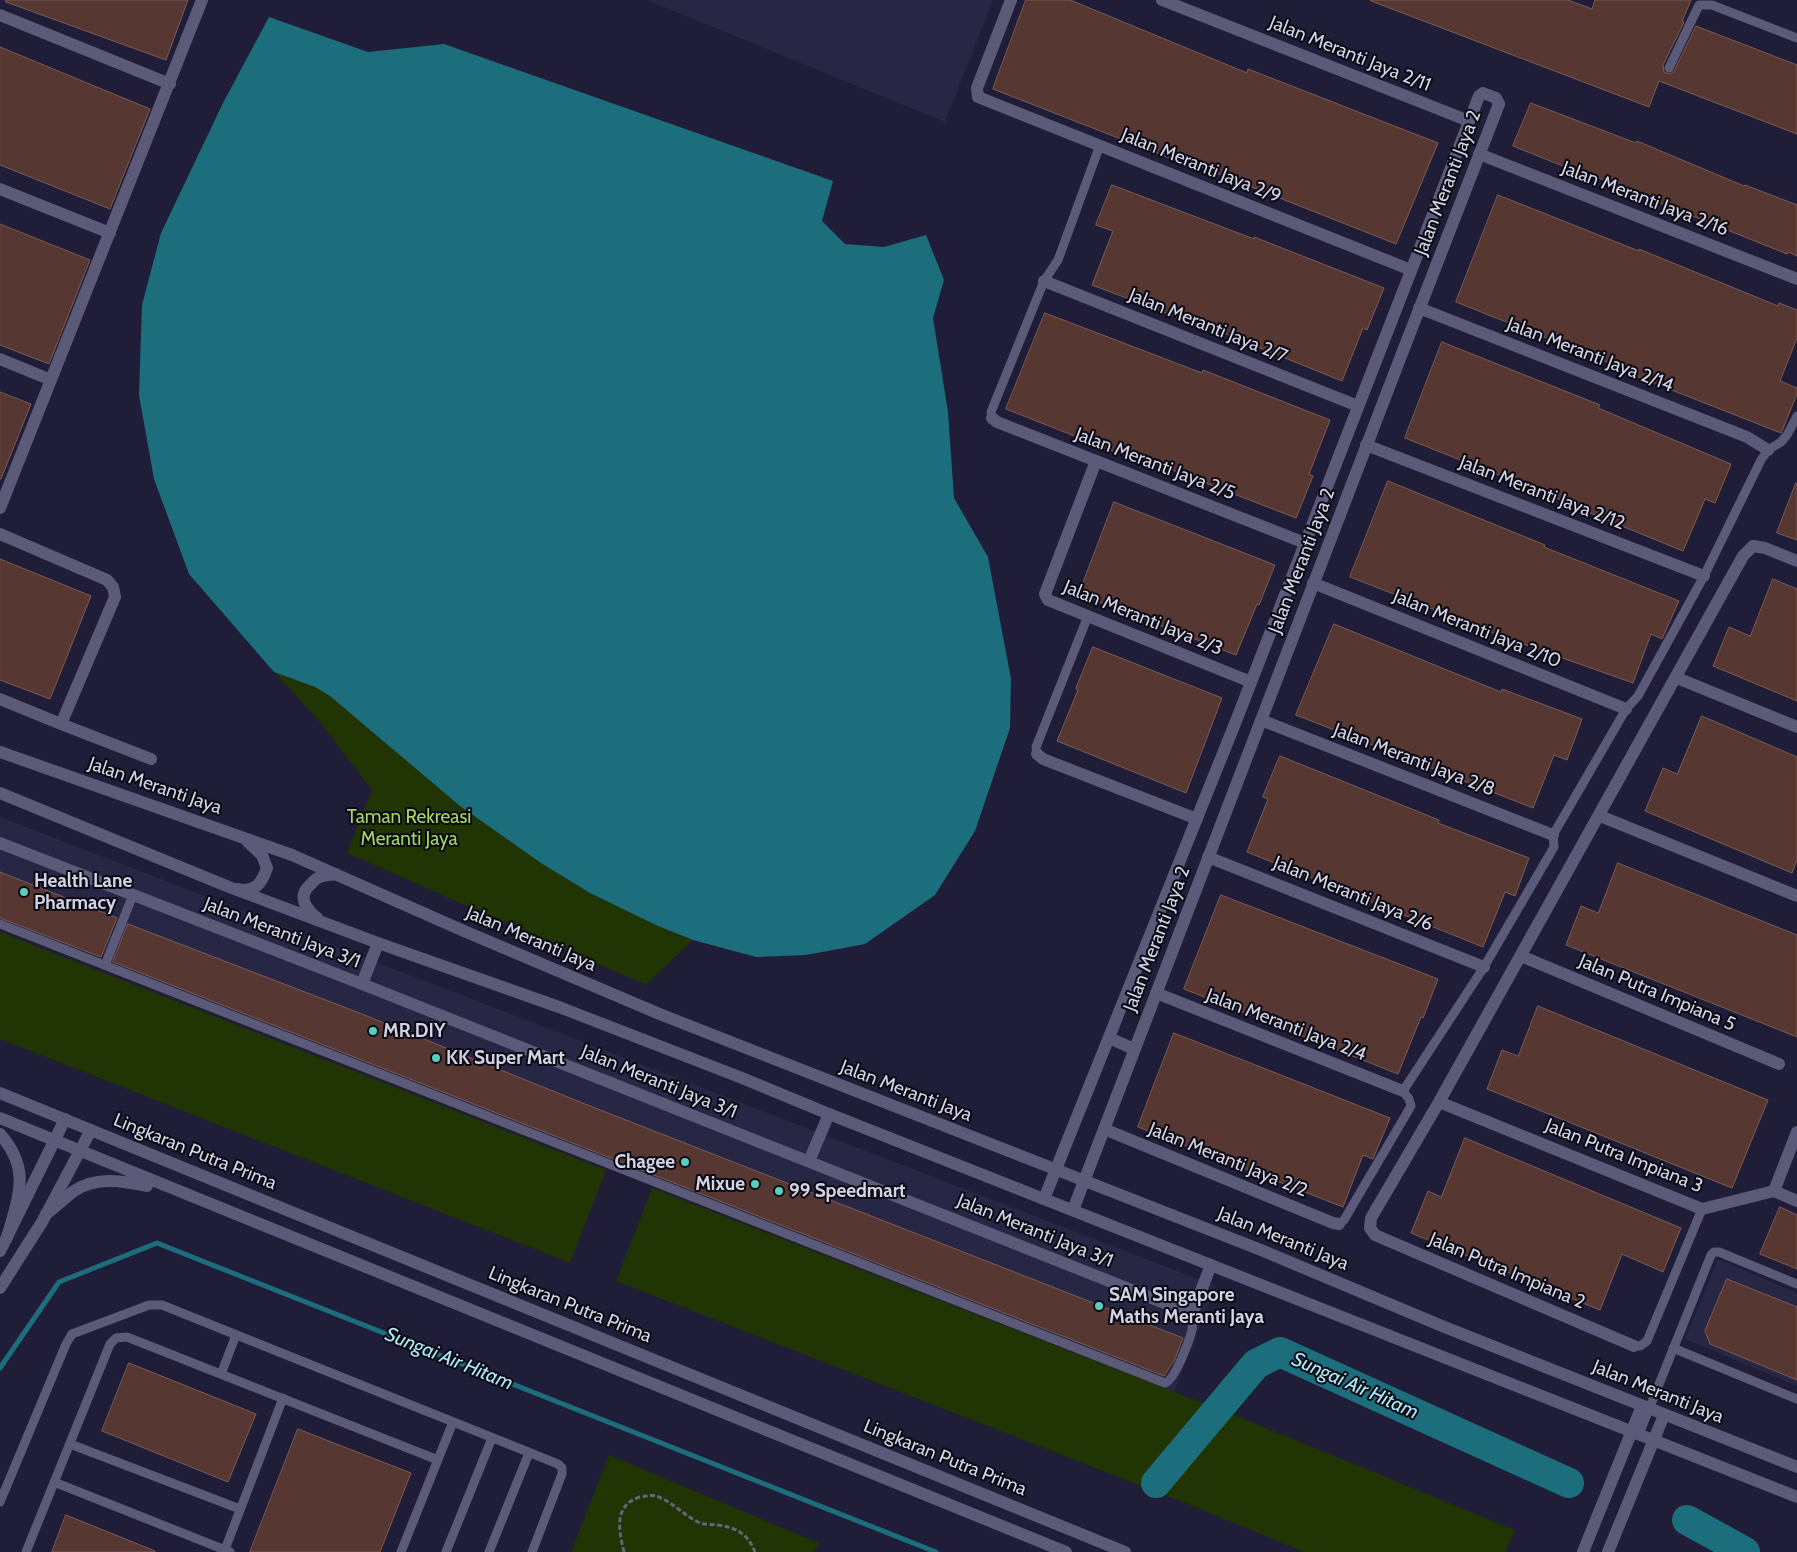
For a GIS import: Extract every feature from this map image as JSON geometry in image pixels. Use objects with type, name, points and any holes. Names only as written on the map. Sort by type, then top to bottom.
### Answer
[{"type":"street","points":[[0,508],[202,0]]},
{"type":"street","name":"Jalan Meranti Jaya 2/9","points":[[1012,0],[977,88],[978,96],[1411,270]]},
{"type":"street","name":"Jalan Meranti Jaya 2/11","points":[[1162,0],[1469,121]]},
{"type":"street","points":[[0,15],[170,84]]},
{"type":"street","name":"Jalan Meranti Jaya 2","points":[[1044,1199],[1252,682],[1469,121],[1479,96],[1483,93],[1496,98],[1499,104],[1366,445],[1073,1210]]},
{"type":"street","name":"Jalan Meranti Jaya 2/16","points":[[1480,154],[1797,279]]},
{"type":"street","points":[[0,188],[110,232]]},
{"type":"street","name":"Jalan Meranti Jaya 2/7","points":[[1044,281],[1358,406]]},
{"type":"street","name":"Jalan Meranti Jaya 2/14","points":[[1419,308],[1747,437],[1768,450]]},
{"type":"street","points":[[0,359],[51,380]]},
{"type":"street","name":"Jalan Meranti Jaya 2/5","points":[[992,418],[997,422],[1305,544]]},
{"type":"street","name":"Jalan Meranti Jaya 2/12","points":[[1366,445],[1704,576]]},
{"type":"street","name":"Jalan Meranti Jaya 2/3","points":[[1096,461],[1046,594],[1048,600],[1252,682]]},
{"type":"street","points":[[1319,507],[1340,515]]},
{"type":"street","points":[[0,534],[107,580],[113,587],[115,597],[61,724]]},
{"type":"street","points":[[1439,1102],[1600,816],[1743,556],[1753,546],[1765,548],[1797,561]]},
{"type":"street","name":"Jalan Meranti Jaya 2/10","points":[[1313,584],[1626,709]]},
{"type":"street","points":[[1676,678],[1797,727]]},
{"type":"street","points":[[0,699],[151,759]]},
{"type":"street","name":"Jalan Meranti Jaya 2/8","points":[[1261,720],[1553,835]]},
{"type":"street","name":"Jalan Meranti Jaya","points":[[0,752],[243,837],[336,874],[464,931],[662,1015],[1261,1250],[1451,1330],[1797,1468]]},
{"type":"street","points":[[1037,754],[1043,759],[1197,819]]},
{"type":"street","points":[[1214,776],[1236,785]]},
{"type":"street","points":[[0,793],[229,887],[321,922],[560,1006],[1797,1497]]},
{"type":"street","points":[[1600,816],[1797,896]]},
{"type":"street","points":[[229,887],[245,891],[255,887],[263,880],[268,868],[262,855],[243,837]]},
{"type":"street","name":"Jalan Meranti Jaya 3/1","points":[[0,843],[362,984],[1192,1314]]},
{"type":"street","name":"Jalan Meranti Jaya 2/6","points":[[1208,857],[1484,967]]},
{"type":"street","points":[[321,922],[308,910],[303,897],[306,889],[320,876],[336,874]]},
{"type":"street","points":[[362,984],[378,943]]},
{"type":"street","name":"Jalan Putra Impiana 5","points":[[1521,956],[1779,1064]]},
{"type":"street","name":"Jalan Meranti Jaya 2/4","points":[[1156,994],[1403,1091]]},
{"type":"street","points":[[1109,1038],[1134,1049]]},
{"type":"street","name":"Lingkaran Putra Prima","points":[[0,1093],[1125,1552]]},
{"type":"street","name":"Jalan Putra Impiana 3","points":[[1439,1102],[1702,1209],[1774,1191]]},
{"type":"street","name":"Jalan Putra Impiana 2","points":[[1439,1102],[1371,1218],[1370,1228],[1375,1235],[1634,1346]]},
{"type":"street","points":[[809,1161],[829,1114]]},
{"type":"street","points":[[0,1118],[177,1192],[1066,1552]]},
{"type":"street","points":[[0,1251],[65,1119]]},
{"type":"street","name":"Jalan Meranti Jaya 2/2","points":[[1104,1129],[1339,1224]]},
{"type":"street","points":[[0,1288],[46,1214],[91,1130]]},
{"type":"street","points":[[1797,1132],[1774,1191],[1797,1201]]},
{"type":"street","points":[[0,1134],[12,1148],[18,1165],[20,1186],[7,1238]]},
{"type":"street","points":[[46,1214],[75,1190],[91,1183],[118,1180],[177,1192]]},
{"type":"street","points":[[1192,1314],[1212,1265]]},
{"type":"street","points":[[1583,1552],[1645,1408]]},
{"type":"street","points":[[1608,1552],[1664,1415]]},
{"type":"lane","points":[[1669,68],[1699,4],[1712,5],[1797,38]]},
{"type":"lane","points":[[992,418],[991,412],[1044,281],[1058,260],[1100,145]]},
{"type":"lane","points":[[1339,1224],[1344,1220],[1411,1106],[1409,1099],[1403,1091],[1484,967],[1554,847],[1553,835],[1626,709],[1638,696],[1704,576],[1752,477],[1768,450],[1781,442],[1787,435],[1797,416]]},
{"type":"lane","points":[[1037,754],[1036,747],[1088,616]]},
{"type":"lane","points":[[105,964],[133,895]]},
{"type":"lane","points":[[0,924],[1165,1383],[1169,1382],[1172,1378],[1183,1354],[1192,1329],[1192,1314]]},
{"type":"lane","points":[[1634,1346],[1640,1346],[1647,1341],[1702,1209]]},
{"type":"lane","points":[[1645,1408],[1711,1255],[1714,1252],[1724,1254],[1797,1284]]},
{"type":"lane","points":[[0,1502],[66,1344],[72,1334],[149,1305],[162,1305],[558,1464],[562,1468],[562,1474],[532,1552]]},
{"type":"lane","points":[[221,1374],[236,1335]]},
{"type":"lane","points":[[26,1552],[110,1344],[116,1338],[127,1337],[438,1460]]},
{"type":"lane","points":[[1672,1348],[1797,1398]]},
{"type":"lane","points":[[54,1482],[226,1551],[240,1509],[283,1398]]},
{"type":"lane","points":[[402,1552],[453,1422]]},
{"type":"lane","points":[[446,1552],[492,1438]]},
{"type":"lane","points":[[70,1444],[240,1509]]},
{"type":"lane","points":[[489,1552],[529,1453]]},
{"type":"path","points":[[624,1552],[620,1537],[619,1524],[621,1513],[626,1504],[635,1499],[650,1495],[659,1497],[702,1524],[734,1528],[751,1542],[755,1552]]},
{"type":"shaded area","points":[[647,0],[993,0],[945,122]]},
{"type":"shaded area","points":[[269,17],[368,52],[444,44],[833,181],[822,221],[845,244],[884,247],[926,235],[944,280],[933,318],[948,412],[954,498],[988,557],[1011,679],[1010,728],[975,831],[935,895],[865,944],[806,955],[756,957],[693,940],[658,926],[590,893],[541,863],[460,806],[330,696],[315,687],[274,672],[189,574],[154,479],[139,395],[142,305],[161,233],[223,103]]},
{"type":"shaded area","points":[[0,817],[1216,1286],[1174,1392],[0,927]]},
{"type":"shaded area","points":[[1718,1259],[1797,1293],[1797,1386],[1685,1339]]},
{"type":"green space","name":"Taman Rekreasi Meranti Jaya","points":[[274,672],[315,687],[330,696],[460,806],[541,863],[590,893],[658,926],[693,940],[646,985],[347,853],[372,790],[320,722]]},
{"type":"green space","points":[[0,932],[606,1170],[570,1263],[0,1039]]},
{"type":"green space","points":[[652,1188],[1244,1419],[1515,1530],[1506,1552],[1304,1552],[1195,1507],[616,1281]]},
{"type":"green space","points":[[609,1455],[819,1543],[814,1552],[571,1552]]},
{"type":"building","points":[[6,0],[188,0],[166,60],[6,2]]},
{"type":"building","points":[[1026,0],[1070,0],[1247,73],[1248,69],[1438,143],[1396,244],[1196,165],[1195,168],[993,89]]},
{"type":"building","points":[[1371,0],[1568,0],[1592,9],[1595,0],[1691,0],[1682,21],[1684,22],[1663,65],[1664,72],[1670,74],[1674,71],[1696,26],[1797,65],[1797,134],[1659,81],[1649,107]]},
{"type":"building","points":[[0,47],[150,109],[110,209],[0,165]]},
{"type":"building","points":[[1531,103],[1636,143],[1637,141],[1744,186],[1797,205],[1797,256],[1788,252],[1787,254],[1576,169],[1575,171],[1513,146]]},
{"type":"building","points":[[1112,185],[1254,239],[1254,237],[1384,288],[1367,330],[1363,328],[1342,381],[1206,326],[1206,328],[1092,285],[1113,231],[1096,225]]},
{"type":"building","points":[[1498,195],[1639,251],[1639,249],[1778,306],[1779,303],[1797,310],[1797,338],[1780,381],[1797,388],[1797,394],[1781,433],[1456,302]]},
{"type":"building","points":[[0,224],[90,260],[49,364],[0,345]]},
{"type":"building","points":[[1045,313],[1202,373],[1203,370],[1330,420],[1309,474],[1313,476],[1296,518],[1154,463],[1153,467],[1006,409]]},
{"type":"building","points":[[1442,342],[1600,405],[1598,408],[1731,464],[1715,503],[1705,499],[1683,551],[1574,505],[1405,438]]},
{"type":"building","points":[[0,392],[31,404],[1,479],[0,479]]},
{"type":"building","points":[[1388,481],[1545,545],[1544,547],[1679,601],[1662,639],[1651,634],[1633,683],[1509,639],[1350,577]]},
{"type":"building","points":[[1797,483],[1797,540],[1777,533]]},
{"type":"building","points":[[1114,502],[1275,565],[1236,655],[1079,594]]},
{"type":"building","points":[[0,559],[91,596],[50,699],[0,680]]},
{"type":"building","points":[[1773,579],[1797,589],[1797,701],[1713,666],[1729,627],[1750,636]]},
{"type":"building","points":[[1334,624],[1501,692],[1502,689],[1582,719],[1567,760],[1554,755],[1533,808],[1296,715]]},
{"type":"building","points":[[1093,647],[1222,698],[1186,793],[1057,741]]},
{"type":"building","points":[[1702,716],[1797,757],[1797,860],[1792,873],[1645,811],[1663,768],[1677,774]]},
{"type":"building","points":[[1280,756],[1439,820],[1438,823],[1529,858],[1515,896],[1505,892],[1483,947],[1247,852],[1268,799],[1263,797]]},
{"type":"building","points":[[1618,863],[1797,935],[1797,1037],[1566,945],[1581,906],[1598,913]]},
{"type":"building","points":[[0,872],[117,918],[101,957],[0,918]]},
{"type":"building","points":[[1221,895],[1438,979],[1398,1074],[1184,989]]},
{"type":"building","points":[[128,924],[362,1014],[585,1104],[1183,1338],[1175,1359],[1164,1376],[113,962]]},
{"type":"building","points":[[1538,1006],[1768,1100],[1732,1188],[1487,1089],[1502,1050],[1518,1056]]},
{"type":"building","points":[[1174,1033],[1390,1118],[1373,1159],[1363,1155],[1343,1207],[1138,1127]]},
{"type":"building","points":[[1465,1138],[1681,1228],[1663,1272],[1622,1254],[1600,1310],[1411,1233],[1428,1191],[1441,1197]]},
{"type":"building","points":[[1780,1207],[1797,1215],[1797,1269],[1760,1254]]},
{"type":"building","points":[[1727,1279],[1797,1307],[1797,1380],[1710,1344],[1705,1331]]},
{"type":"building","points":[[129,1363],[256,1414],[228,1482],[102,1431]]},
{"type":"building","points":[[298,1429],[411,1473],[380,1552],[250,1552]]},
{"type":"building","points":[[66,1515],[155,1551],[155,1552],[52,1552]]},
{"type":"waterway","name":"Sungai Air Hitam","points":[[0,1368],[59,1282],[157,1243],[936,1552]]},
{"type":"waterway","name":"Sungai Air Hitam","points":[[1156,1483],[1256,1364],[1280,1352],[1569,1483]]},
{"type":"waterway","name":"Sungai Air Hitam","points":[[1687,1520],[1745,1552]]},
{"type":"place","name":"Health Lane Pharmacy","points":[[24,892]]},
{"type":"place","name":"MR.DIY","points":[[373,1031]]},
{"type":"place","name":"KK Super Mart","points":[[436,1058]]},
{"type":"place","name":"Chagee","points":[[685,1162]]},
{"type":"place","name":"Mixue","points":[[755,1184]]},
{"type":"place","name":"99 Speedmart","points":[[779,1191]]},
{"type":"place","name":"SAM Singapore Maths Meranti Jaya","points":[[1099,1306]]}]
